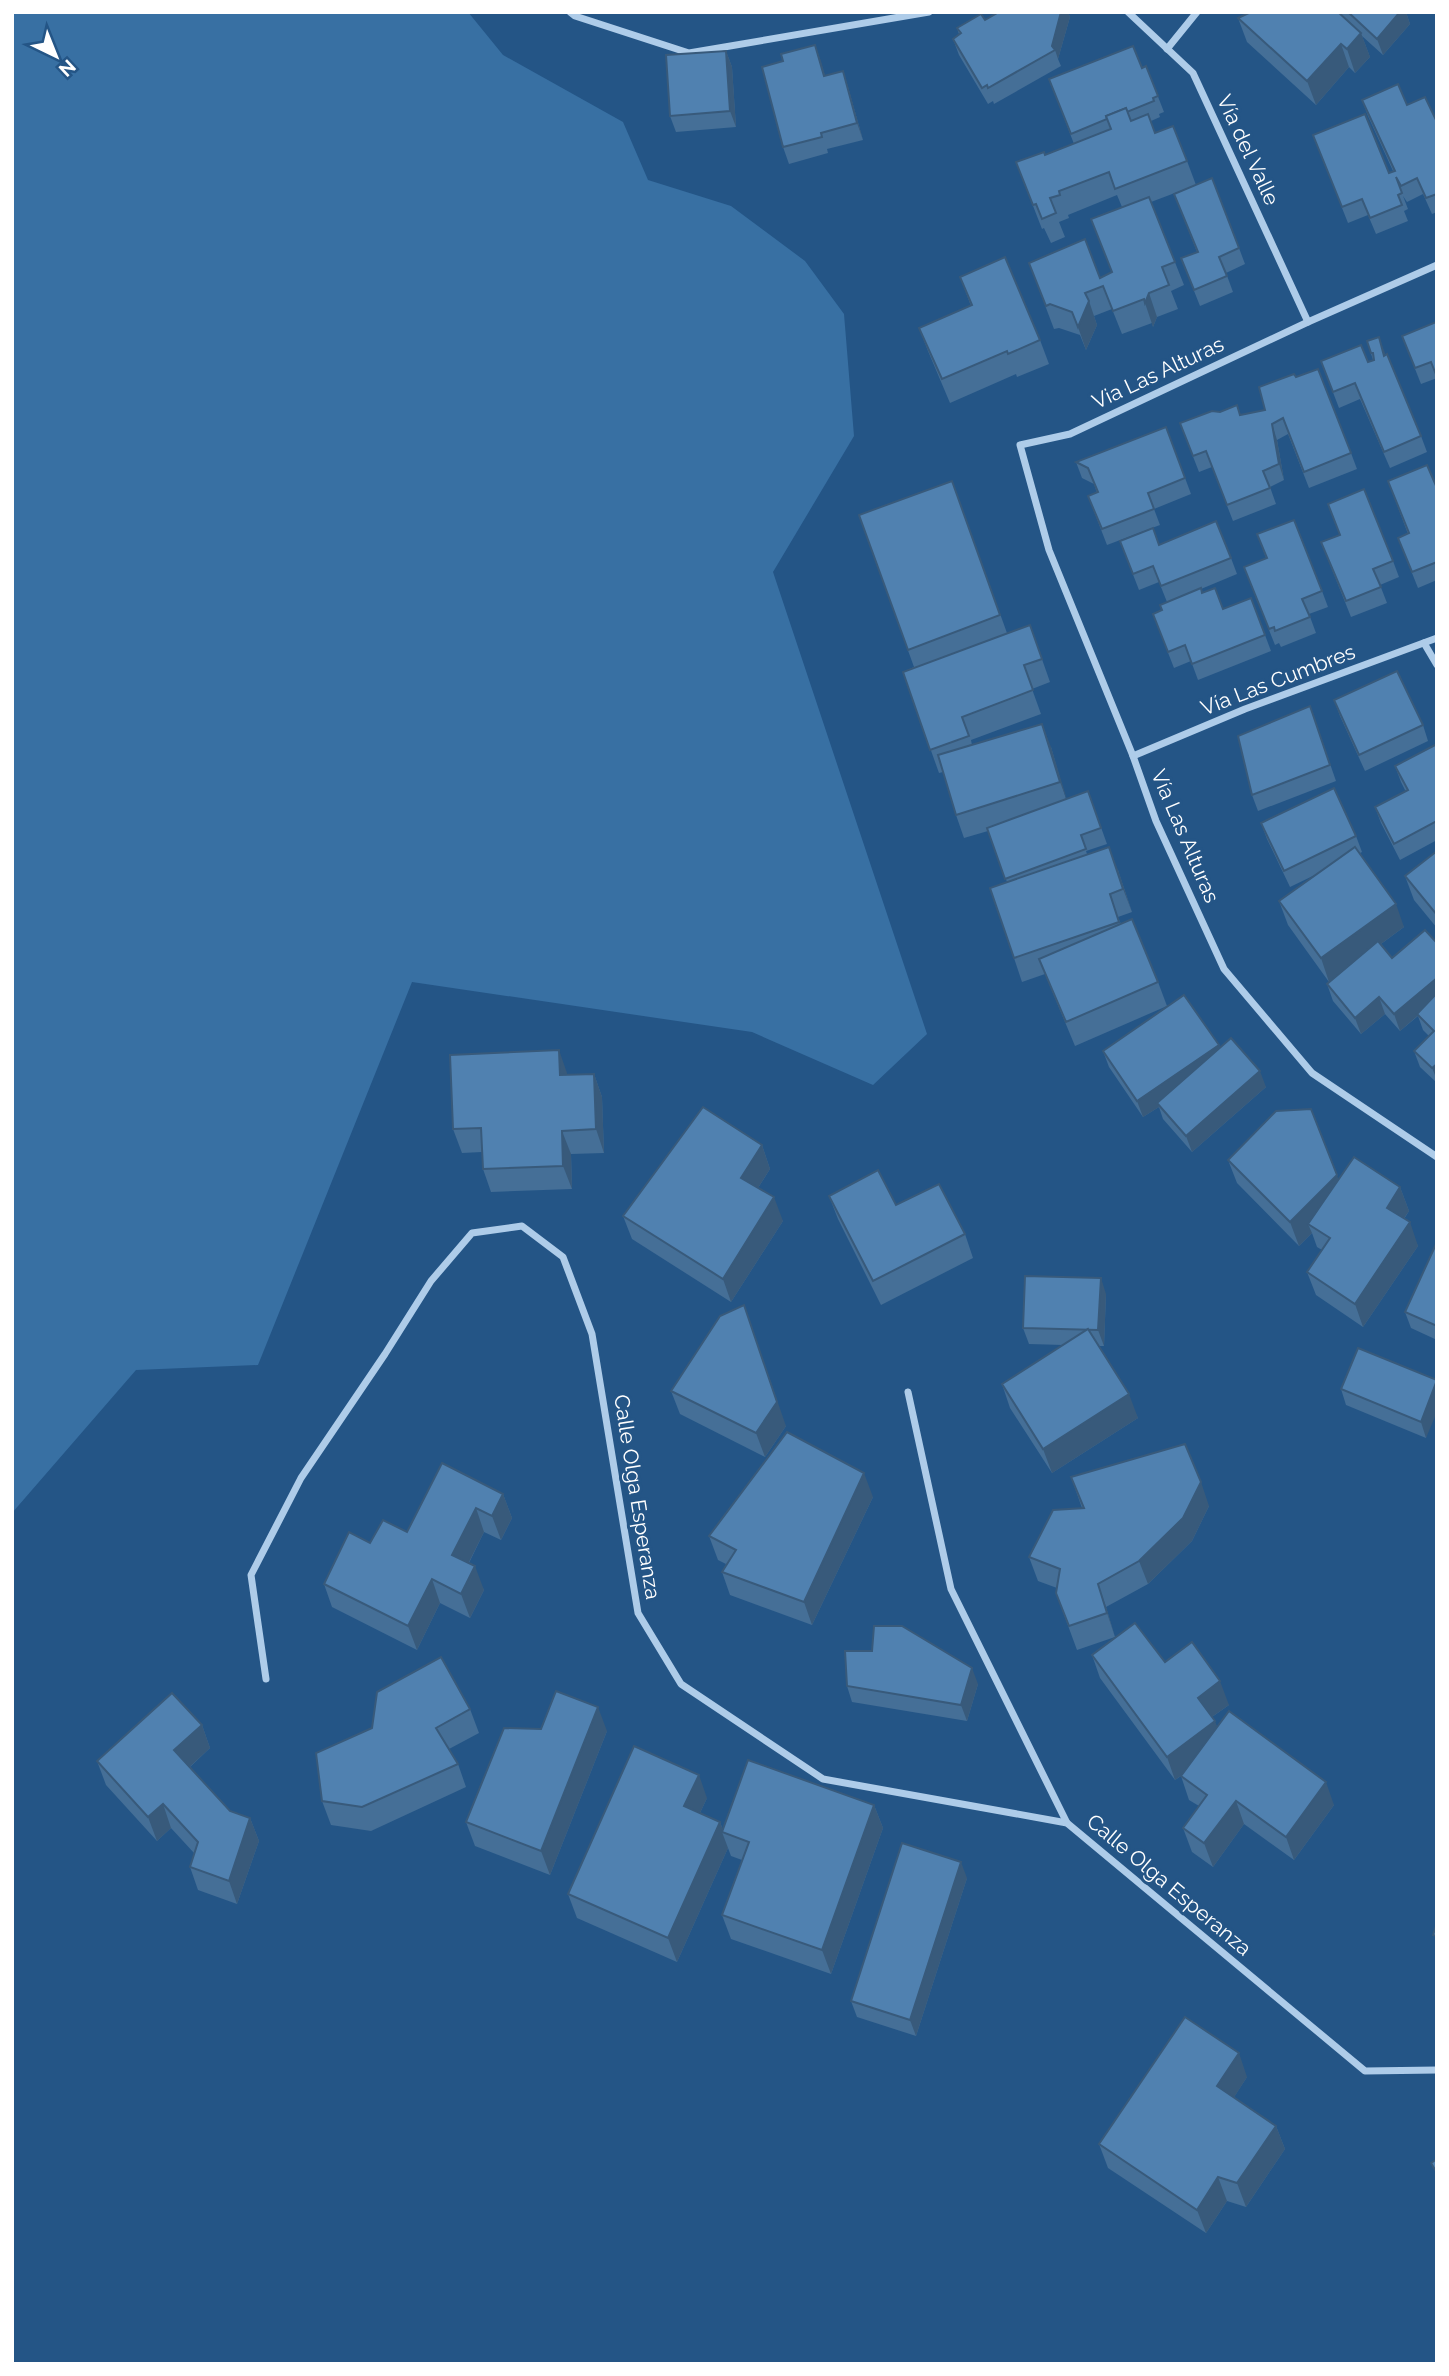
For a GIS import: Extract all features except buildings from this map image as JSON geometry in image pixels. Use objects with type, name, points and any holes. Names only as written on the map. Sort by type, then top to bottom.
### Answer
[{"type":"street","points":[[569,12],[689,53],[929,12]]},
{"type":"street","name":"Vía del Valle","points":[[1128,12],[1193,73],[1308,323]]},
{"type":"street","points":[[1167,49],[1197,12]]},
{"type":"street","name":"Via Las Alturas","points":[[1020,445],[1070,434],[1437,265]]},
{"type":"street","name":"Vía Las Alturas","points":[[1020,445],[1049,550],[1133,756],[1156,821],[1224,969],[1312,1073],[1437,1157]]},
{"type":"street","name":"Vía Las Cumbres","points":[[1133,756],[1245,709],[1437,638]]},
{"type":"street","points":[[1424,643],[1437,665]]},
{"type":"street","name":"Calle Olga Esperanza","points":[[266,1679],[251,1575],[301,1478],[439,1271],[472,1233],[522,1226],[563,1257],[592,1334],[638,1613],[681,1684],[823,1779],[1067,1823],[1365,2071],[1437,2070]]},
{"type":"street","points":[[908,1392],[951,1589],[1067,1823]]},
{"type":"shaded area","points":[[12,12],[468,12],[503,55],[623,122],[648,180],[731,206],[805,261],[844,314],[854,436],[773,572],[927,1034],[873,1085],[752,1032],[412,982],[258,1365],[136,1370],[12,1513]]}]
